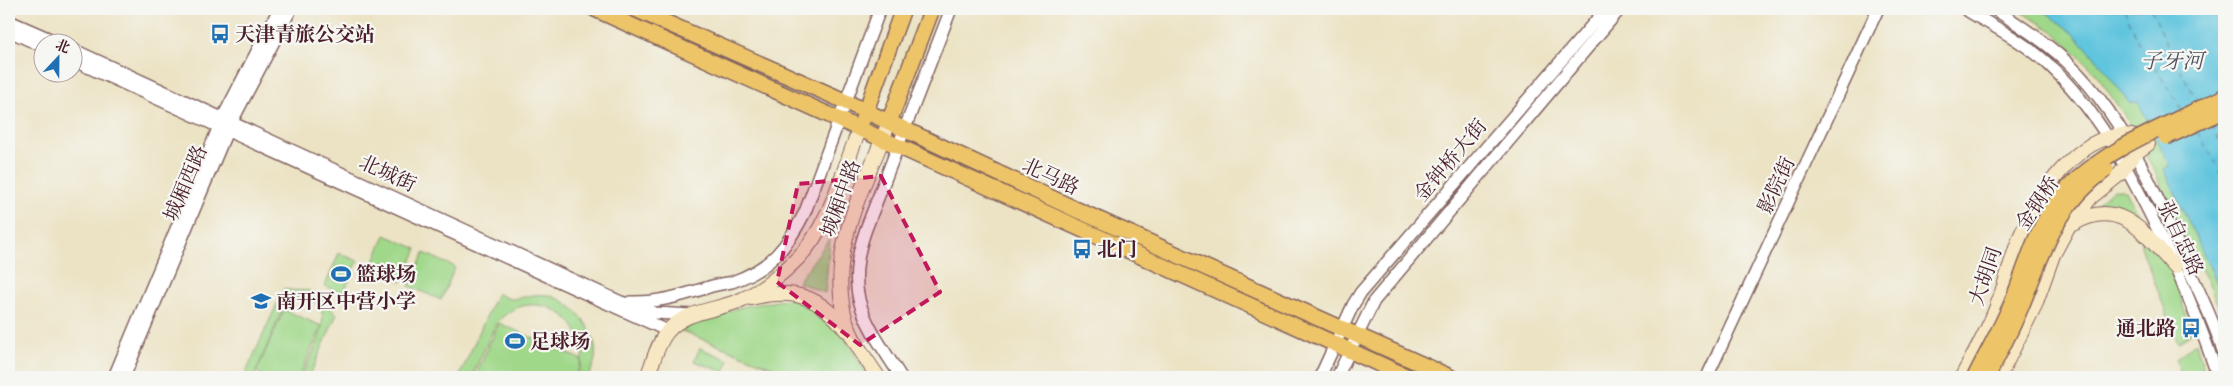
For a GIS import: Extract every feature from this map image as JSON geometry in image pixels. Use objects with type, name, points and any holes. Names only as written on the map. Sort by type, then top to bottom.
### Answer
[{"type":"main road","name":"北马路","points":[[595,9],[840,118],[1408,377]]},
{"type":"main road","name":"北马路","points":[[635,9],[846,102],[1075,209],[1450,377]]},
{"type":"main road","points":[[860,128],[902,9]]},
{"type":"main road","points":[[889,122],[932,9]]},
{"type":"main road","name":"金钢桥","points":[[1975,377],[2011,304],[2037,235],[2063,194],[2108,157],[2224,97]]},
{"type":"main road","name":"金钢桥","points":[[1987,377],[2019,312],[2048,239],[2072,202],[2092,181],[2115,164],[2224,111]]},
{"type":"main road","name":"城厢中路","points":[[878,377],[849,330],[843,310],[840,261],[849,224],[889,122]]},
{"type":"main road","name":"城厢中路","points":[[742,300],[779,274],[809,245],[823,221],[860,128]]},
{"type":"main road","name":"大胡同","points":[[1962,377],[1997,306],[2019,239],[2037,202],[2065,167],[2082,151],[2110,142],[2124,135],[2147,142],[2134,154],[2127,166],[2091,197],[2068,227],[2053,254],[2032,311],[1999,377]]},
{"type":"main road","points":[[2068,227],[2095,214],[2105,213],[2123,218],[2140,228],[2176,267]]},
{"type":"main road","points":[[1184,275],[1190,260]]},
{"type":"main road","name":"城厢中路","points":[[668,331],[691,315],[742,300],[782,293],[811,299],[832,313],[859,347]]},
{"type":"main road","points":[[647,377],[668,331]]},
{"type":"street","name":"城厢西路","points":[[114,377],[225,124],[279,9]]},
{"type":"street","name":"城厢西路","points":[[124,377],[225,124],[291,9]]},
{"type":"street","points":[[621,302],[648,303],[731,282],[765,265],[778,254],[792,237],[805,212],[880,9]]},
{"type":"street","points":[[901,377],[865,318],[859,302],[856,262],[861,243],[950,9]]},
{"type":"street","name":"金钟桥大街","points":[[1320,377],[1341,329],[1361,292],[1606,9]]},
{"type":"street","name":"金钟桥大街","points":[[1336,377],[1355,335],[1374,301],[1620,9]]},
{"type":"street","name":"影院街","points":[[1707,377],[1878,9]]},
{"type":"street","name":"张自忠路","points":[[1965,9],[2029,49],[2049,65],[2072,88],[2101,127],[2127,166],[2176,267],[2218,377]]},
{"type":"street","name":"张自忠路","points":[[1994,9],[2048,45],[2062,58],[2093,90],[2124,135],[2148,176],[2224,354]]},
{"type":"street","points":[[9,21],[34,32]]},
{"type":"street","points":[[9,31],[32,41]]},
{"type":"street","name":"北城街","points":[[82,54],[225,124],[668,331]]},
{"type":"street","name":"北城街","points":[[82,64],[225,124],[621,302],[655,313],[691,315]]},
{"type":"highlighted area","points":[[881,176],[940,292],[860,345],[777,282],[798,184]]},
{"type":"green space","name":"子牙河","points":[[2016,9],[2224,9],[2224,321],[2208,282],[2183,236],[2158,178],[2129,122],[2094,71],[2053,31]]},
{"type":"green space","points":[[2114,189],[2126,191],[2137,214],[2116,209],[2095,208],[2099,201]]},
{"type":"green space","points":[[385,235],[417,249],[402,282],[371,268]]},
{"type":"green space","points":[[830,238],[825,293],[798,282]]},
{"type":"green space","points":[[2142,240],[2172,268],[2191,333],[2178,343],[2141,247]]},
{"type":"green space","name":"篮球场","points":[[339,253],[358,261],[343,294],[325,286]]},
{"type":"green space","points":[[424,253],[455,267],[441,300],[409,286]]},
{"type":"green space","points":[[284,288],[316,293],[337,314],[309,377],[301,377],[320,335],[322,313],[318,304],[301,298],[291,301],[283,308],[254,377],[244,377]]},
{"type":"green space","points":[[497,293],[512,299],[533,295],[547,295],[557,298],[575,310],[588,328],[595,348],[595,361],[588,377],[577,377],[582,357],[580,339],[572,324],[559,313],[544,306],[527,305],[511,311],[496,324],[472,377],[459,377]]},
{"type":"green space","points":[[789,299],[804,303],[828,318],[846,340],[869,377],[797,377],[677,329],[741,307]]},
{"type":"green space","points":[[284,310],[322,326],[299,377],[267,377],[256,372]]},
{"type":"green space","name":"足球场","points":[[499,323],[582,360],[575,377],[475,377]]},
{"type":"green space","points":[[2196,342],[2206,377],[2182,377],[2176,359]]},
{"type":"green space","points":[[700,348],[729,360],[724,372],[694,361]]},
{"type":"water","name":"子牙河","points":[[2042,9],[2213,9],[2224,34],[2224,298],[2164,169],[2170,165],[2138,102],[2130,104],[2099,62],[2074,34]]},
{"type":"ferry route","points":[[2124,9],[2138,40],[2182,110]]},
{"type":"ferry route","points":[[2151,9],[2172,55],[2198,102]]},
{"type":"ferry route","points":[[2211,125],[2224,149]]},
{"type":"ferry route","points":[[2197,132],[2215,161],[2224,181]]},
{"type":"place","name":"天津青旅公交站","points":[[220,34]]},
{"type":"place","name":"北门","points":[[1082,249]]},
{"type":"place","name":"篮球场","points":[[341,274]]},
{"type":"place","name":"南开区中营小学","points":[[261,301]]},
{"type":"place","name":"通北路","points":[[2191,328]]},
{"type":"place","name":"足球场","points":[[515,341]]}]
